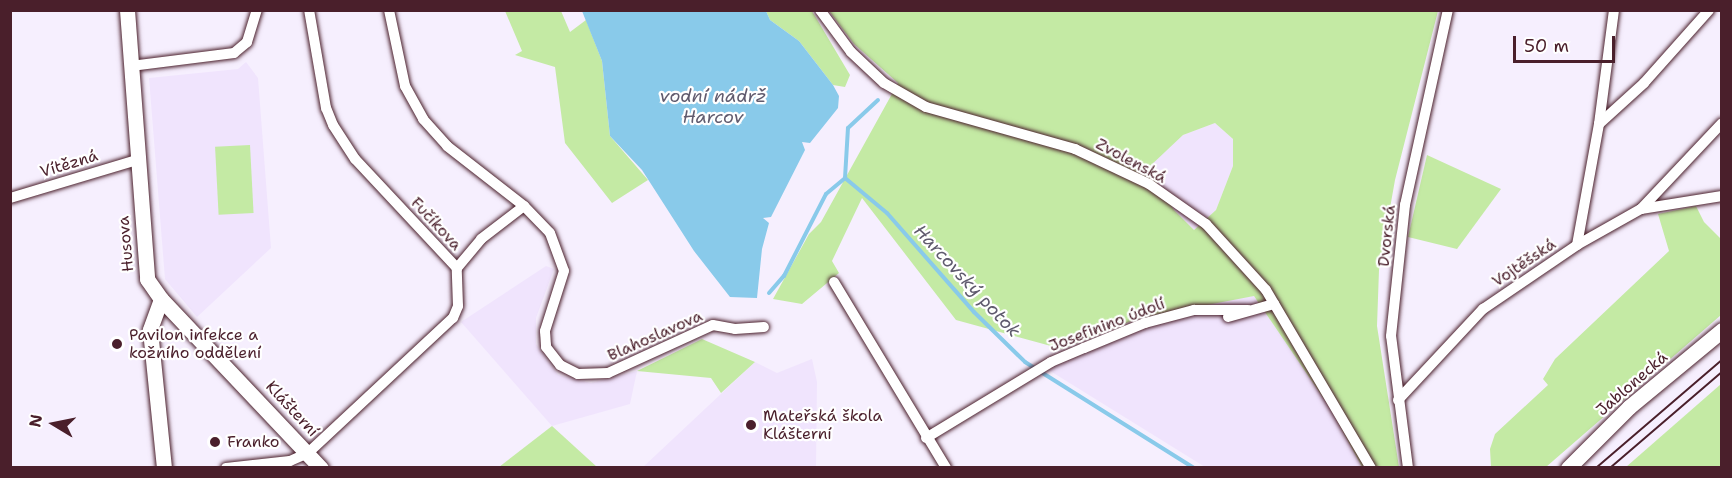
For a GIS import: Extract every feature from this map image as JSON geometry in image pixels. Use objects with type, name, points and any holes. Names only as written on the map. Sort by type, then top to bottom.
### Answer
[{"type":"street","name":"Husova","points":[[127,10],[136,160],[147,279],[160,298]]},
{"type":"street","points":[[131,66],[234,53],[247,42],[257,10]]},
{"type":"street","name":"Fučíkova","points":[[308,453],[453,318],[460,291],[457,268],[343,144],[326,108],[309,10]]},
{"type":"street","name":"Blahoslavova","points":[[389,10],[405,86],[423,118],[447,146],[524,206],[550,233],[564,271],[544,332],[546,346],[553,359],[566,368],[593,376],[608,373],[713,326],[735,329],[764,327]]},
{"type":"street","name":"Zvolenská","points":[[820,10],[851,52],[884,83],[926,107],[1075,149],[1149,184],[1206,224],[1274,304],[1371,468]]},
{"type":"street","name":"Dvorská","points":[[1408,468],[1391,336],[1405,205],[1448,10]]},
{"type":"street","name":"Vojtěšská","points":[[1398,400],[1483,309],[1577,245],[1599,124],[1614,10]]},
{"type":"street","points":[[1599,124],[1644,83],[1709,10]]},
{"type":"street","points":[[1577,245],[1641,209],[1722,123]]},
{"type":"street","name":"Vítězná","points":[[10,198],[136,160]]},
{"type":"street","points":[[1641,209],[1722,196]]},
{"type":"street","points":[[457,268],[481,238],[524,206]]},
{"type":"street","points":[[834,282],[946,468]]},
{"type":"street","points":[[160,298],[150,330],[164,468]]},
{"type":"street","name":"Klášterní","points":[[160,298],[321,468]]},
{"type":"street","name":"Josefinino údolí","points":[[1228,317],[1274,304]]},
{"type":"street","name":"Josefinino údolí","points":[[926,438],[1046,365],[1145,323],[1194,310],[1248,310]]},
{"type":"street","name":"Jablonecká","points":[[1568,468],[1629,407],[1722,330]]},
{"type":"street","points":[[226,468],[291,461],[308,453]]},
{"type":"shaded area","points":[[246,62],[258,78],[271,248],[197,317],[165,279],[149,78],[238,69]]},
{"type":"shaded area","points":[[1215,123],[1233,139],[1233,166],[1216,210],[1194,230],[1174,210],[1147,168],[1183,135]]},
{"type":"shaded area","points":[[546,266],[554,269],[536,318],[536,344],[558,375],[591,383],[637,371],[630,404],[552,426],[461,322]]},
{"type":"shaded area","points":[[1254,296],[1330,408],[1362,467],[1205,467],[1047,369],[1104,342],[1221,300]]},
{"type":"shaded area","name":"Mateřská škola Klášterní","points":[[812,359],[817,382],[816,467],[642,468],[755,362],[777,373]]},
{"type":"green space","points":[[505,11],[561,11],[570,32],[586,20],[602,61],[610,136],[648,180],[612,203],[565,143],[555,67],[515,55],[522,51]]},
{"type":"green space","points":[[766,11],[812,11],[850,75],[845,87],[833,85],[799,41],[770,20]]},
{"type":"green space","points":[[829,11],[1438,11],[1395,180],[1379,270],[1377,326],[1399,467],[1362,467],[1330,408],[1254,296],[1139,318],[1062,349],[956,320],[862,198],[832,261],[839,273],[802,304],[773,299],[809,234],[821,222],[898,83],[854,44]],"holes":[[[1215,123],[1233,139],[1233,166],[1216,210],[1194,230],[1174,210],[1148,168],[1183,135]]]},
{"type":"green space","points":[[250,145],[254,213],[219,215],[215,147]]},
{"type":"green space","points":[[1427,155],[1501,189],[1457,249],[1408,237]]},
{"type":"green space","points":[[1696,206],[1704,222],[1721,239],[1721,315],[1546,467],[1491,467],[1490,449],[1495,434],[1548,385],[1543,379],[1555,359],[1669,251],[1658,214]]},
{"type":"green space","points":[[702,339],[755,362],[721,393],[711,378],[637,371]]},
{"type":"green space","points":[[1721,384],[1721,467],[1626,467]]},
{"type":"green space","points":[[552,426],[597,467],[499,467]]},
{"type":"water","name":"vodní nádrž Harcov","points":[[582,11],[766,11],[770,20],[799,41],[833,85],[839,96],[838,108],[810,143],[802,142],[805,150],[771,217],[763,218],[769,223],[762,249],[757,298],[730,297],[694,251],[642,170],[610,136],[602,61]]},
{"type":"waterway","points":[[845,178],[848,128],[878,100]]},
{"type":"waterway","name":"Harcovský potok","points":[[769,293],[784,276],[826,194],[845,178],[887,213],[974,312],[1025,362],[1194,468]]},
{"type":"tram line","points":[[1596,468],[1722,360]]},
{"type":"tram line","points":[[1610,468],[1722,372]]},
{"type":"place","name":"Pavilon infekce a kožního oddělení","points":[[117,344]]},
{"type":"place","name":"Mateřská škola Klášterní","points":[[751,425]]},
{"type":"place","name":"Franko","points":[[215,442]]}]
